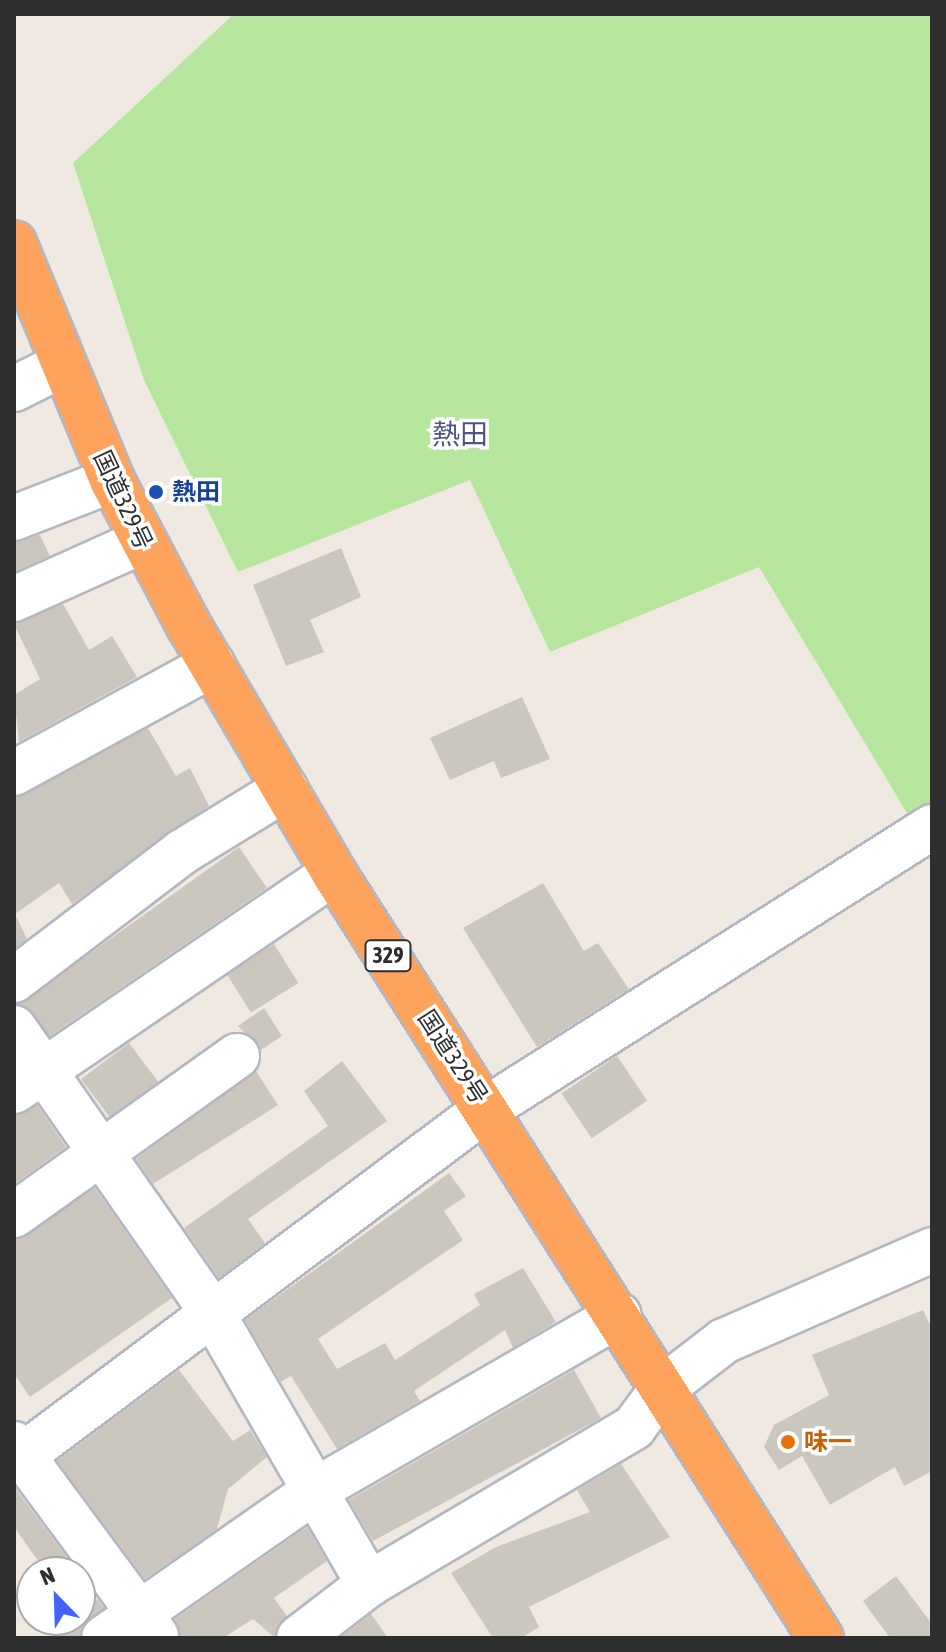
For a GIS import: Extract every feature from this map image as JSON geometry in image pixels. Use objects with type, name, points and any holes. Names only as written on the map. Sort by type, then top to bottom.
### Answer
[{"type":"highway","name":"国道329号","points":[[16,255],[141,542],[212,665],[334,873],[619,1315],[821,1638]]},
{"type":"street","points":[[14,389],[62,365]]},
{"type":"street","points":[[14,518],[112,480]]},
{"type":"street","points":[[14,599],[141,542]]},
{"type":"street","points":[[14,773],[212,665]]},
{"type":"street","points":[[14,980],[182,852],[285,789]]},
{"type":"street","points":[[149,1626],[17,1454],[210,1309],[486,1109],[932,827]]},
{"type":"street","points":[[29,1081],[334,873]]},
{"type":"street","points":[[14,1028],[29,1081],[101,1153],[210,1309],[319,1488],[369,1584]]},
{"type":"street","points":[[14,1215],[237,1056]]},
{"type":"street","points":[[299,1638],[369,1584],[634,1427],[663,1388],[724,1341],[932,1250]]},
{"type":"street","points":[[104,1638],[149,1626],[319,1488],[619,1315]]},
{"type":"green space","points":[[234,14],[932,14],[932,804],[910,818],[759,567],[550,652],[470,480],[238,572],[144,380],[73,163]]},
{"type":"building","points":[[40,535],[50,556],[14,572],[14,542]]},
{"type":"building","points":[[341,548],[361,597],[310,620],[324,652],[286,666],[253,585]]},
{"type":"building","points":[[63,604],[89,650],[112,636],[137,677],[19,742],[14,695],[40,679],[14,624]]},
{"type":"building","points":[[522,697],[550,759],[501,778],[494,761],[450,780],[430,738]]},
{"type":"building","points":[[148,728],[176,776],[190,768],[209,806],[72,904],[59,883],[15,914],[27,939],[14,949],[14,798]]},
{"type":"building","points":[[239,847],[267,888],[50,1036],[19,1004]]},
{"type":"building","points":[[543,883],[584,951],[598,943],[629,989],[537,1047],[463,928]]},
{"type":"building","points":[[274,944],[298,983],[251,1013],[227,974]]},
{"type":"building","points":[[264,1008],[282,1036],[261,1050],[238,1026]]},
{"type":"building","points":[[129,1043],[158,1082],[111,1118],[81,1079]]},
{"type":"building","points":[[617,1056],[647,1101],[592,1138],[561,1093]]},
{"type":"building","points":[[342,1061],[387,1121],[248,1219],[265,1243],[219,1278],[184,1228],[328,1126],[304,1091]]},
{"type":"building","points":[[256,1071],[278,1105],[153,1184],[136,1159]]},
{"type":"building","points":[[37,1105],[66,1147],[14,1184],[14,1116]]},
{"type":"building","points":[[449,1173],[466,1196],[444,1211],[463,1240],[318,1339],[337,1369],[385,1343],[395,1360],[480,1305],[474,1294],[523,1268],[556,1322],[513,1348],[505,1330],[414,1391],[420,1401],[337,1449],[291,1376],[281,1382],[245,1320]]},
{"type":"building","points":[[95,1188],[172,1298],[30,1397],[14,1374],[14,1240]]},
{"type":"building","points":[[923,1310],[932,1329],[932,1471],[904,1486],[895,1467],[830,1505],[802,1456],[779,1470],[764,1447],[774,1425],[829,1395],[812,1355]]},
{"type":"building","points":[[179,1370],[233,1441],[250,1430],[267,1457],[228,1489],[217,1529],[145,1579],[57,1461]]},
{"type":"building","points":[[574,1370],[601,1418],[373,1541],[349,1500]]},
{"type":"building","points":[[621,1464],[670,1537],[529,1607],[539,1627],[521,1638],[493,1638],[451,1573],[496,1547],[590,1512],[577,1490]]},
{"type":"building","points":[[14,1487],[66,1556],[35,1556],[14,1527]]},
{"type":"building","points":[[307,1527],[327,1561],[274,1598],[287,1616],[275,1638],[253,1619],[223,1638],[180,1638],[175,1619]]},
{"type":"building","points":[[896,1576],[932,1624],[932,1638],[890,1638],[863,1601]]},
{"type":"building","points":[[96,1600],[104,1608],[96,1618]]},
{"type":"building","points":[[371,1614],[388,1638],[340,1638]]},
{"type":"building","points":[[56,1636],[81,1636],[79,1638],[54,1638]]},
{"type":"place","name":"熱田","points":[[156,492]]},
{"type":"place","name":"味一","points":[[788,1442]]},
{"type":"district","name":"熱田","points":[[460,434]]}]
